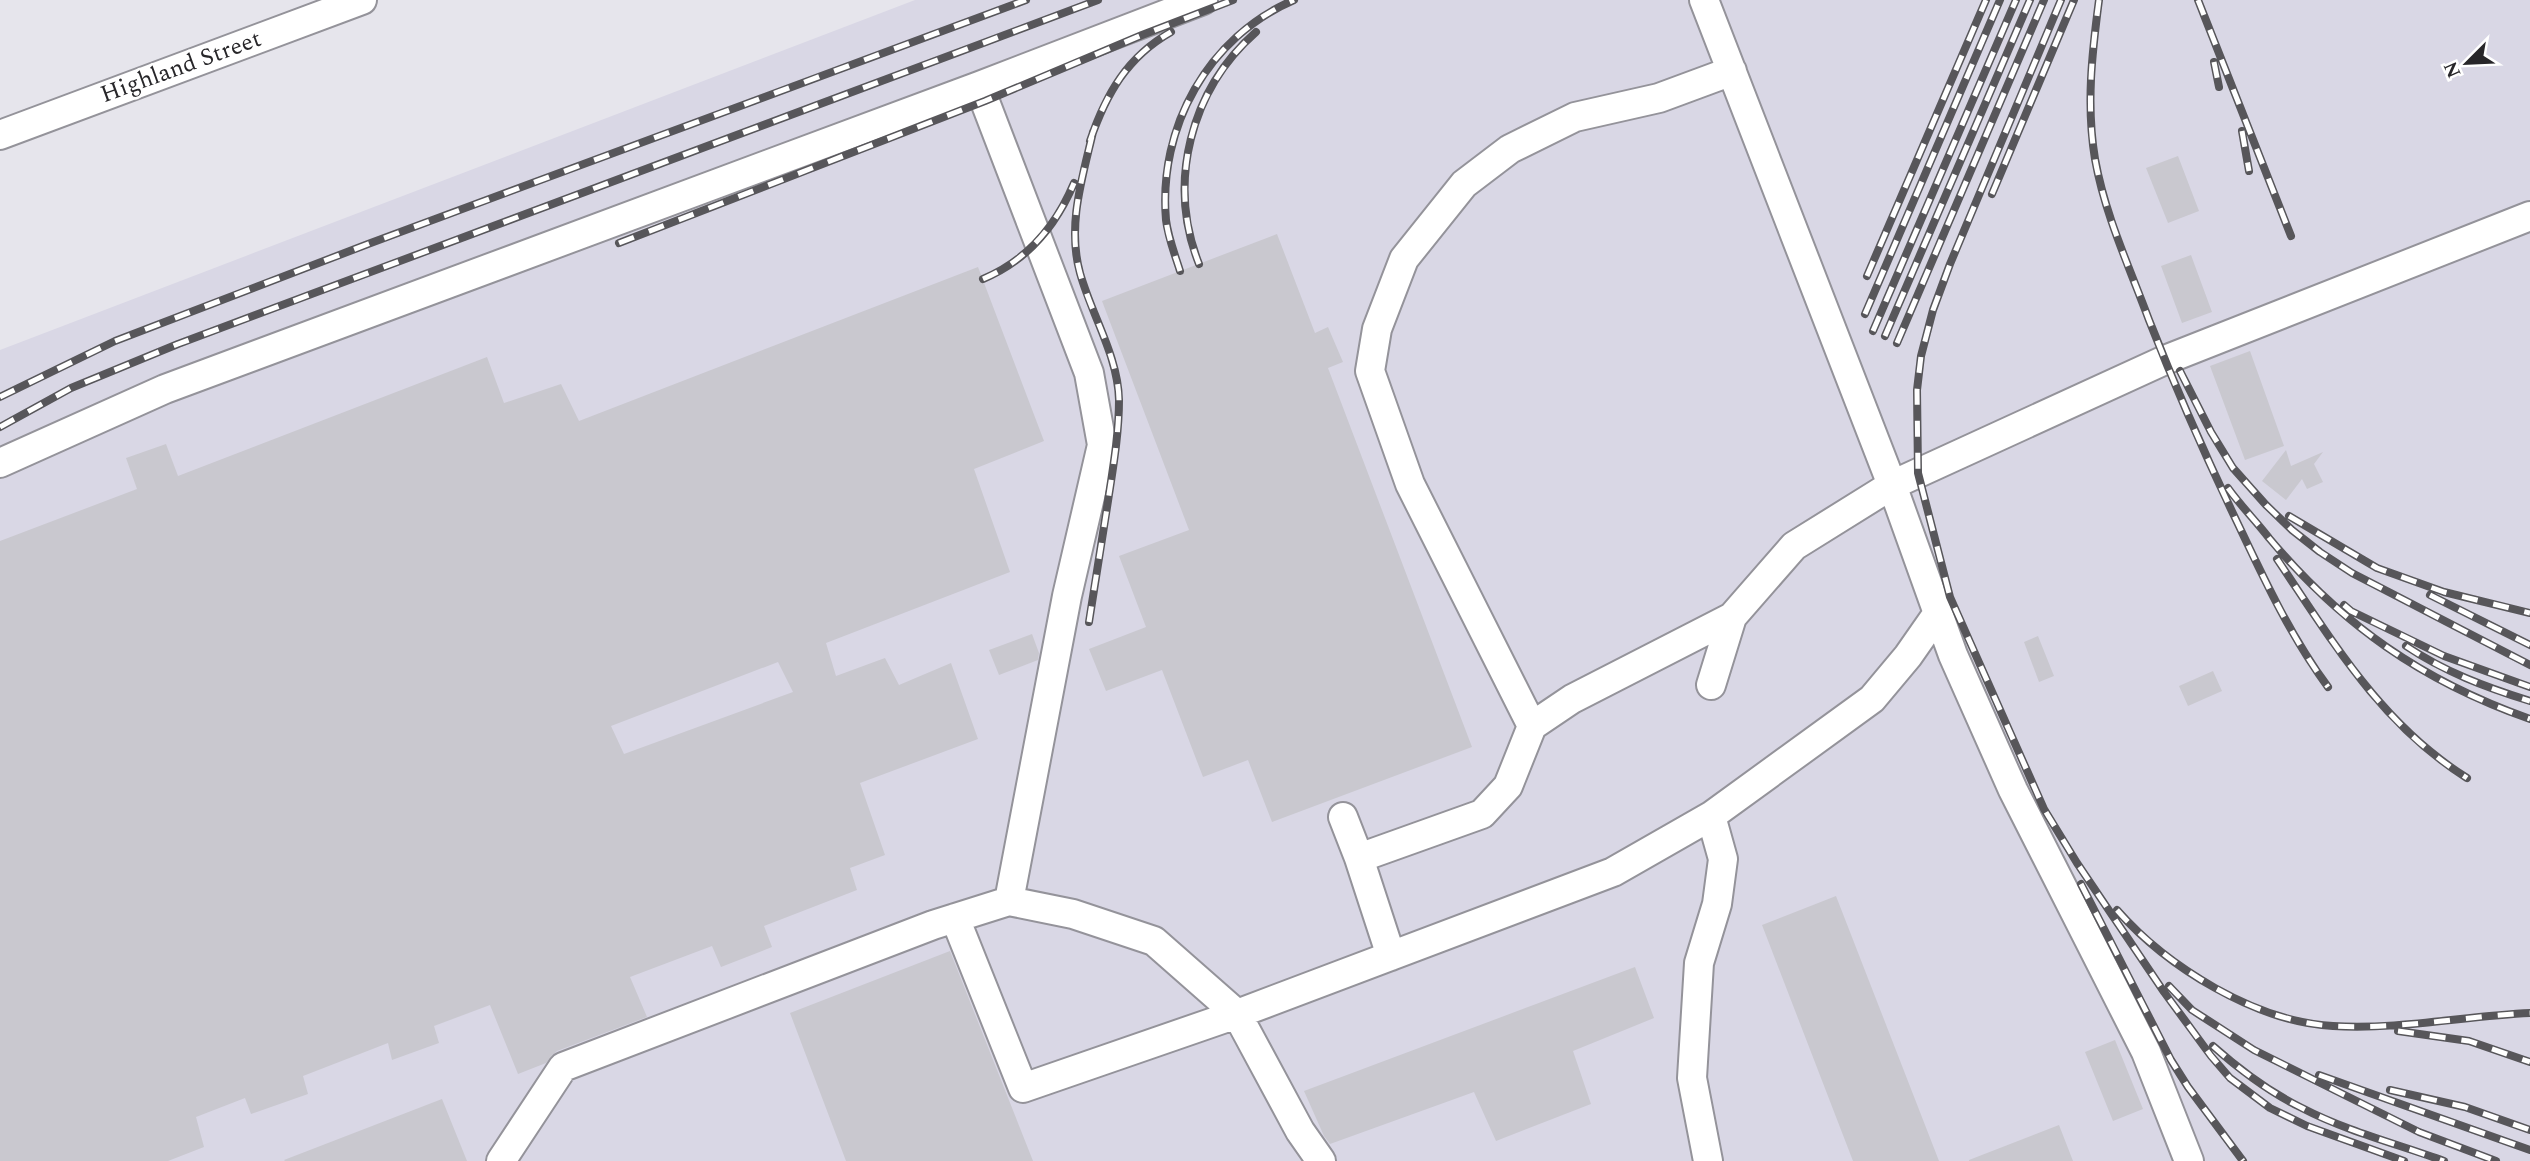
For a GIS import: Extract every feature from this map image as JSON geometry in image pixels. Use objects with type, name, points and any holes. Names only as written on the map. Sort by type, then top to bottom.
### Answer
[{"type":"street","name":"Highland Street","points":[[0,135],[362,0]]},
{"type":"street","points":[[0,463],[164,388],[979,86],[1203,0]]},
{"type":"street","points":[[1704,0],[1892,485],[1953,655],[2013,790],[2146,1052],[2189,1161]]},
{"type":"street","points":[[1532,726],[1410,484],[1370,371],[1377,330],[1404,259],[1464,184],[1510,149],[1575,117],[1660,98],[1731,71]]},
{"type":"street","points":[[979,86],[1089,373],[1102,446],[1068,596],[1009,901]]},
{"type":"street","points":[[1359,858],[1482,814],[1508,786],[1532,726],[1572,699],[1732,617],[1794,546],[1892,485],[2165,359],[2530,216]]},
{"type":"street","points":[[956,918],[1023,1088],[1237,1014],[1613,872],[1711,816],[1872,699],[1908,656],[1938,613]]},
{"type":"street","points":[[1711,685],[1732,617]]},
{"type":"street","points":[[1708,1161],[1692,1078],[1699,963],[1717,904],[1723,859],[1711,816]]},
{"type":"street","points":[[1343,817],[1391,956]]},
{"type":"street","points":[[501,1161],[563,1067],[956,918],[1009,901],[1073,914],[1154,941],[1237,1014],[1300,1131],[1321,1161]]},
{"type":"shaded area","points":[[915,0],[2530,0],[2530,1161],[0,1161],[0,350]]},
{"type":"building","points":[[2178,156],[2199,211],[2168,223],[2146,168]]},
{"type":"building","points":[[1277,234],[1315,333],[1328,327],[1343,362],[1328,368],[1472,747],[1272,822],[1248,760],[1203,777],[1162,670],[1106,691],[1089,649],[1146,627],[1119,556],[1189,530],[1102,301]]},
{"type":"building","points":[[2191,255],[2212,312],[2182,323],[2161,266]]},
{"type":"building","points":[[978,267],[1044,441],[974,469],[1010,572],[826,643],[836,676],[885,658],[899,685],[951,663],[978,739],[860,783],[885,855],[850,868],[857,890],[764,926],[772,947],[721,967],[712,946],[630,977],[647,1017],[557,1051],[546,1063],[518,1074],[490,1005],[434,1026],[439,1043],[392,1060],[388,1043],[303,1076],[308,1094],[251,1114],[245,1098],[196,1117],[204,1147],[168,1161],[0,1161],[0,541],[137,489],[126,458],[166,444],[178,476],[487,357],[504,403],[561,384],[579,421]],"holes":[[[778,662],[793,692],[624,754],[611,726]]]},
{"type":"building","points":[[2250,351],[2284,446],[2245,460],[2210,366]]},
{"type":"building","points":[[2286,450],[2291,466],[2323,452],[2314,464],[2323,482],[2307,489],[2302,479],[2286,500],[2262,481]]},
{"type":"building","points":[[1032,634],[1039,653],[1038,660],[999,675],[989,650]]},
{"type":"building","points":[[2038,636],[2054,676],[2039,682],[2024,642]]},
{"type":"building","points":[[2213,671],[2222,691],[2188,706],[2179,686]]},
{"type":"building","points":[[1836,896],[1939,1161],[1853,1161],[1762,925]]},
{"type":"building","points":[[950,951],[1033,1161],[846,1161],[790,1013]]},
{"type":"building","points":[[1635,967],[1654,1018],[1573,1051],[1591,1104],[1496,1141],[1474,1092],[1330,1144],[1324,1136],[1304,1091]]},
{"type":"building","points":[[2115,1040],[2143,1109],[2113,1121],[2085,1052]]},
{"type":"building","points":[[442,1099],[467,1161],[284,1160]]},
{"type":"building","points":[[2059,1125],[2073,1161],[1969,1161],[1969,1160]]},
{"type":"railway","points":[[0,397],[115,341],[368,244],[1026,0]]},
{"type":"railway","points":[[0,427],[71,388],[178,344],[1098,0]]},
{"type":"railway","points":[[619,243],[985,101],[1233,0]]},
{"type":"railway","points":[[1180,271],[1166,220],[1166,185],[1180,119],[1195,89],[1214,61],[1237,37],[1263,16],[1294,0]]},
{"type":"railway","points":[[1867,276],[1986,0]]},
{"type":"railway","points":[[1865,314],[2000,0]]},
{"type":"railway","points":[[1873,331],[2016,0]]},
{"type":"railway","points":[[1885,336],[2030,0]]},
{"type":"railway","points":[[1897,343],[2044,0]]},
{"type":"railway","points":[[2061,0],[1950,264],[1933,310],[1921,356],[1917,390],[1918,473],[1950,597],[2044,809],[2164,992],[2211,1056],[2230,1078],[2270,1108],[2307,1126],[2404,1161]]},
{"type":"railway","points":[[1992,194],[2074,0]]},
{"type":"railway","points":[[2099,0],[2092,59],[2092,139],[2099,180],[2111,220],[2170,372],[2226,499],[2279,608],[2328,687]]},
{"type":"railway","points":[[2198,0],[2291,236]]},
{"type":"railway","points":[[1090,141],[1103,108],[1120,78],[1142,53],[1171,32]]},
{"type":"railway","points":[[1199,264],[1185,202],[1191,139],[1215,81],[1233,55],[1256,32]]},
{"type":"railway","points":[[2214,62],[2219,87]]},
{"type":"railway","points":[[2242,131],[2249,171]]},
{"type":"railway","points":[[1089,622],[1114,464],[1119,400],[1114,368],[1085,289],[1076,255],[1078,202],[1093,132]]},
{"type":"railway","points":[[983,279],[1013,262],[1038,240],[1058,214],[1074,183]]},
{"type":"railway","points":[[2180,371],[2233,468],[2292,530],[2352,573],[2530,665]]},
{"type":"railway","points":[[2228,488],[2269,538],[2325,598],[2386,647],[2454,687],[2530,719]]},
{"type":"railway","points":[[2289,516],[2377,568],[2444,592],[2530,613]]},
{"type":"railway","points":[[2277,559],[2339,651],[2384,707],[2409,733],[2467,778]]},
{"type":"railway","points":[[2430,595],[2530,645]]},
{"type":"railway","points":[[2344,605],[2351,611],[2444,656],[2530,687]]},
{"type":"railway","points":[[2406,646],[2466,678],[2530,701]]},
{"type":"railway","points":[[2081,884],[2171,1060],[2243,1161]]},
{"type":"railway","points":[[2117,910],[2161,952],[2215,988],[2244,1003],[2304,1022],[2357,1027],[2530,1013]]},
{"type":"railway","points":[[2169,986],[2192,1010],[2254,1050],[2419,1132],[2496,1161]]},
{"type":"railway","points":[[2398,1031],[2469,1041],[2530,1062]]},
{"type":"railway","points":[[2213,1046],[2255,1080],[2302,1108],[2354,1130],[2444,1161]]},
{"type":"railway","points":[[2319,1075],[2530,1150]]},
{"type":"railway","points":[[2390,1090],[2465,1107],[2530,1130]]}]
